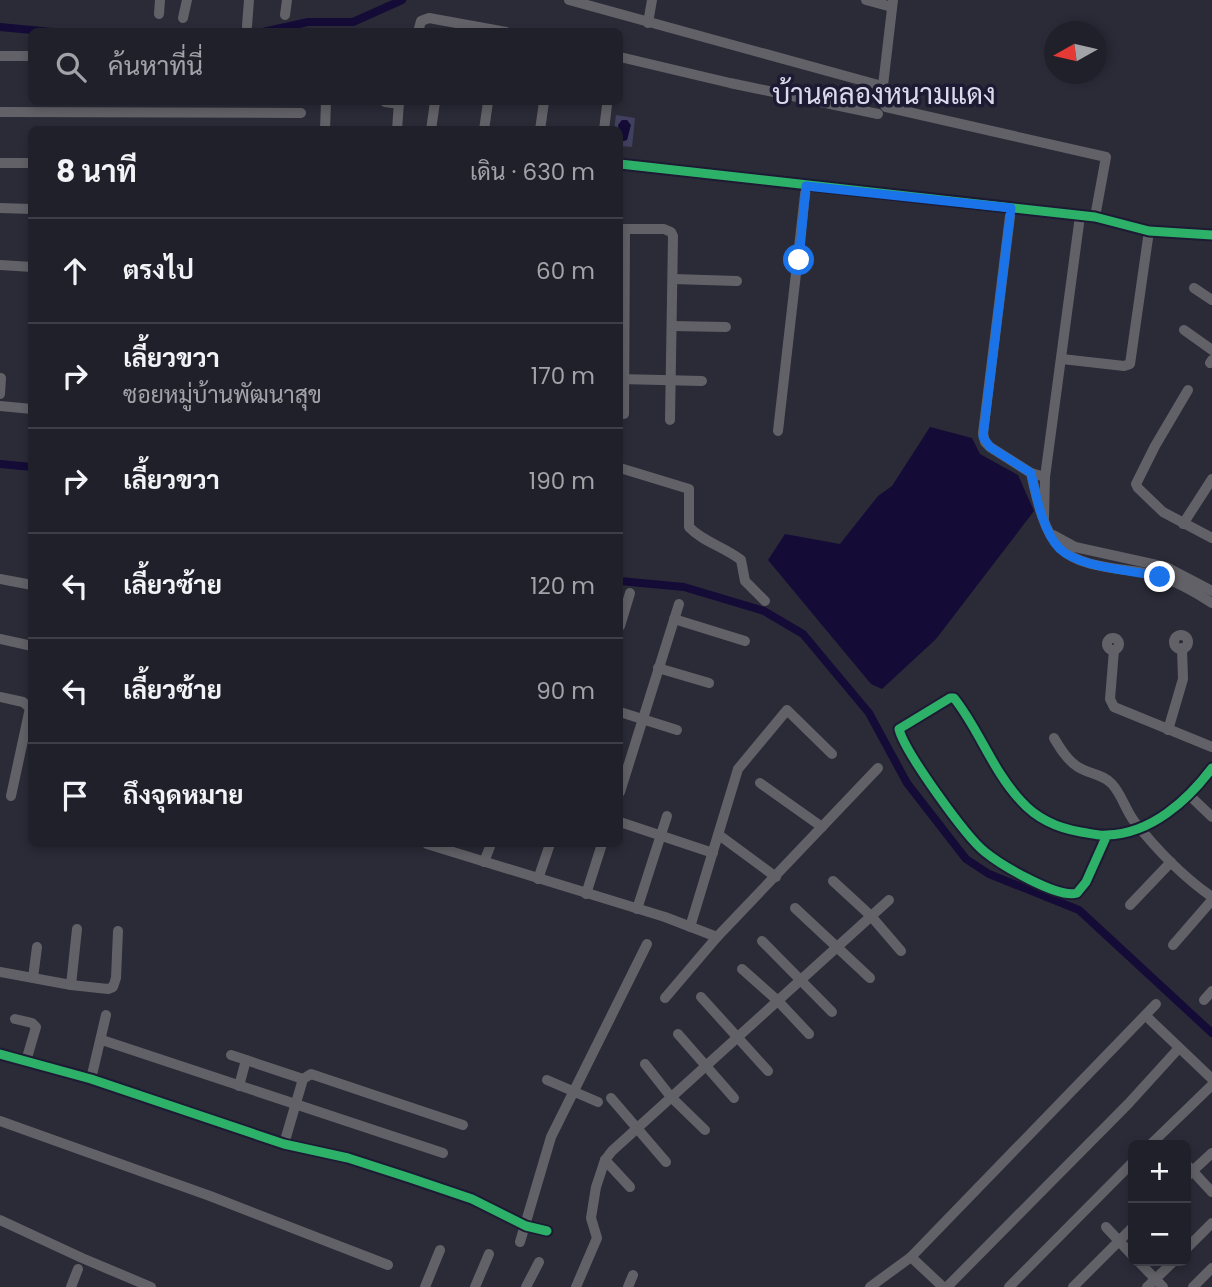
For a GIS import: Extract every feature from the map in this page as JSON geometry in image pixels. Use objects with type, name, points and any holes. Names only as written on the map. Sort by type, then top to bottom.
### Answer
[{"type":"street","points":[[159,14],[160,0]]},
{"type":"street","points":[[183,18],[187,0]]},
{"type":"street","points":[[247,26],[249,0]]},
{"type":"street","points":[[285,15],[287,0]]},
{"type":"street","points":[[569,0],[882,86]]},
{"type":"street","points":[[648,23],[652,0]]},
{"type":"street","points":[[866,0],[893,4],[882,86],[883,104],[1106,157],[1095,217]]},
{"type":"street","points":[[419,28],[421,21],[429,18],[484,28]]},
{"type":"street","points":[[0,56],[28,56]]},
{"type":"street","points":[[623,58],[878,114]]},
{"type":"street","points":[[325,126],[326,105]]},
{"type":"street","points":[[397,126],[399,105]]},
{"type":"street","points":[[432,126],[435,105]]},
{"type":"street","points":[[485,126],[488,105]]},
{"type":"street","points":[[541,126],[544,105]]},
{"type":"street","points":[[604,126],[607,105]]},
{"type":"street","points":[[0,112],[301,113]]},
{"type":"street","points":[[0,163],[28,163]]},
{"type":"street","points":[[623,164],[1095,217],[1149,231],[1212,235]]},
{"type":"street","points":[[778,431],[806,186]]},
{"type":"street","points":[[0,208],[28,209]]},
{"type":"street","points":[[1011,208],[983,432],[985,442],[990,447],[1031,473],[1045,477]]},
{"type":"street","points":[[1044,518],[1045,477],[1080,216]]},
{"type":"street","points":[[623,229],[664,229],[671,232],[673,279],[670,421]]},
{"type":"street","points":[[1062,359],[1124,366],[1130,364],[1149,231]]},
{"type":"street","points":[[0,265],[28,267]]},
{"type":"street","points":[[673,279],[737,281]]},
{"type":"street","points":[[1194,288],[1212,300]]},
{"type":"street","points":[[672,326],[726,327]]},
{"type":"street","points":[[1184,330],[1212,350]]},
{"type":"street","points":[[0,394],[1,378]]},
{"type":"street","points":[[623,379],[702,381]]},
{"type":"street","points":[[1188,390],[1136,484],[1154,505],[1183,524],[1212,538]]},
{"type":"street","points":[[623,396],[624,414]]},
{"type":"street","points":[[0,406],[28,409]]},
{"type":"street","points":[[623,469],[689,489],[689,527],[702,538],[728,550],[741,560],[745,581],[765,601]]},
{"type":"street","points":[[1031,473],[1039,507],[1061,550],[1078,559],[1160,577],[1187,588],[1212,603]]},
{"type":"street","points":[[1183,524],[1212,479]]},
{"type":"street","points":[[1051,534],[1075,547],[1166,567],[1212,591]]},
{"type":"street","points":[[0,579],[28,584]]},
{"type":"street","points":[[623,616],[630,593]]},
{"type":"street","points":[[623,782],[678,604]]},
{"type":"street","points":[[674,619],[745,641]]},
{"type":"street","points":[[0,639],[28,645]]},
{"type":"street","points":[[1168,730],[1183,679],[1182,649]]},
{"type":"street","points":[[1114,650],[1110,699],[1112,705],[1119,711],[1212,747]]},
{"type":"street","points":[[658,668],[709,683]]},
{"type":"street","points":[[0,697],[23,702],[28,706]]},
{"type":"street","points":[[1107,835],[1086,882],[1077,893],[1066,894],[1028,878],[985,852],[972,838],[950,812],[914,758],[899,729],[954,698],[1003,779],[1033,812],[1046,822],[1107,835],[1140,828],[1167,813],[1189,795],[1212,768]]},
{"type":"street","points":[[690,927],[738,769],[783,712],[789,710],[832,754]]},
{"type":"street","points":[[623,713],[677,730]]},
{"type":"street","points":[[11,796],[28,717]]},
{"type":"street","points":[[1054,738],[1077,767],[1111,783],[1140,828],[1187,878],[1212,899],[1173,945]]},
{"type":"street","points":[[665,998],[717,937],[878,768]]},
{"type":"street","points":[[760,783],[822,827]]},
{"type":"street","points":[[1189,795],[1212,817]]},
{"type":"street","points":[[637,909],[667,816]]},
{"type":"street","points":[[623,823],[713,853]]},
{"type":"street","points":[[719,835],[776,877]]},
{"type":"street","points":[[450,847],[484,862],[637,909],[717,937]]},
{"type":"street","points":[[484,862],[490,847]]},
{"type":"street","points":[[538,878],[549,847]]},
{"type":"street","points":[[586,894],[601,847]]},
{"type":"street","points":[[1129,905],[1171,862]]},
{"type":"street","points":[[834,881],[871,916],[901,951]]},
{"type":"street","points":[[576,1287],[597,1238],[592,1218],[596,1187],[605,1160],[637,1127],[889,900]]},
{"type":"street","points":[[795,908],[870,978]]},
{"type":"street","points":[[71,985],[77,929]]},
{"type":"street","points":[[0,972],[108,989],[113,987],[116,978],[118,931]]},
{"type":"street","points":[[762,941],[832,1012]]},
{"type":"street","points":[[520,1242],[551,1137],[647,944]]},
{"type":"street","points":[[33,978],[37,947]]},
{"type":"street","points":[[742,969],[809,1034]]},
{"type":"street","points":[[1204,1000],[1212,991]]},
{"type":"street","points":[[701,997],[768,1071]]},
{"type":"street","points":[[870,1287],[911,1257],[1156,1004]]},
{"type":"street","points":[[91,1079],[106,1015]]},
{"type":"street","points":[[1146,1016],[1212,1079]]},
{"type":"street","points":[[15,1019],[32,1023],[36,1027],[26,1061]]},
{"type":"street","points":[[678,1034],[734,1098]]},
{"type":"street","points":[[102,1040],[443,1153]]},
{"type":"street","points":[[911,1257],[945,1287],[1129,1103],[1179,1048]]},
{"type":"street","points":[[0,1054],[91,1079],[284,1144],[348,1158],[410,1178],[472,1199],[526,1226],[547,1231]]},
{"type":"street","points":[[231,1055],[303,1079]]},
{"type":"street","points":[[239,1086],[246,1060]]},
{"type":"street","points":[[645,1064],[671,1097],[705,1130]]},
{"type":"street","points":[[284,1144],[303,1079],[310,1074],[463,1125]]},
{"type":"street","points":[[547,1080],[598,1102]]},
{"type":"street","points":[[1155,1140],[1212,1085]]},
{"type":"street","points":[[611,1098],[666,1162]]},
{"type":"street","points":[[0,1121],[210,1196],[388,1265]]},
{"type":"street","points":[[1191,1169],[1212,1153]]},
{"type":"street","points":[[605,1160],[629,1187]]},
{"type":"street","points":[[1009,1287],[1128,1167]]},
{"type":"street","points":[[1191,1174],[1212,1192]]},
{"type":"street","points":[[0,1220],[151,1287]]},
{"type":"street","points":[[1191,1244],[1212,1223]]},
{"type":"street","points":[[1106,1227],[1128,1251]]},
{"type":"street","points":[[1073,1287],[1128,1232]]},
{"type":"street","points":[[425,1287],[440,1250]]},
{"type":"street","points":[[475,1287],[489,1254]]},
{"type":"street","points":[[526,1287],[538,1262]]},
{"type":"street","points":[[1142,1266],[1155,1284],[1170,1266]]},
{"type":"street","points":[[1193,1287],[1212,1268]]},
{"type":"street","points":[[71,1287],[78,1269]]},
{"type":"street","points":[[628,1287],[634,1275]]},
{"type":"shaded area","points":[[616,115],[635,118],[632,147],[623,146],[623,126],[615,126]]},
{"type":"shaded area","points":[[622,120],[627,120],[631,125],[627,140],[623,141],[623,126],[618,125]]},
{"type":"shaded area","points":[[930,427],[972,438],[980,454],[1018,475],[1034,511],[936,639],[882,689],[871,684],[768,560],[785,534],[840,544],[878,496],[892,486]]},
{"type":"waterway","points":[[281,28],[308,22],[353,22],[402,0]]},
{"type":"waterway","points":[[0,27],[28,30]]},
{"type":"waterway","points":[[0,464],[28,467]]},
{"type":"waterway","points":[[623,581],[684,587],[764,611],[803,634],[869,713],[907,783],[966,859],[989,874],[1079,910],[1212,1033]]},
{"type":"cycle path","points":[[623,164],[1095,217],[1149,231],[1212,235]]},
{"type":"cycle path","points":[[1107,835],[1086,882],[1077,893],[1057,891],[1030,880],[993,858],[976,843],[923,774],[899,729],[954,698],[1002,776],[1027,807],[1056,825],[1097,835],[1123,833],[1153,822],[1180,803],[1212,768]]},
{"type":"cycle path","points":[[0,1054],[91,1079],[284,1144],[348,1158],[410,1178],[472,1199],[526,1226],[547,1231]]},
{"type":"district","name":"บ้านคลองหนามแดง","points":[[884,94]]},
{"type":"route","points":[[799,260],[806,186],[1011,208],[983,432],[985,442],[1031,473],[1039,507],[1061,550],[1089,563],[1160,577]]}]
